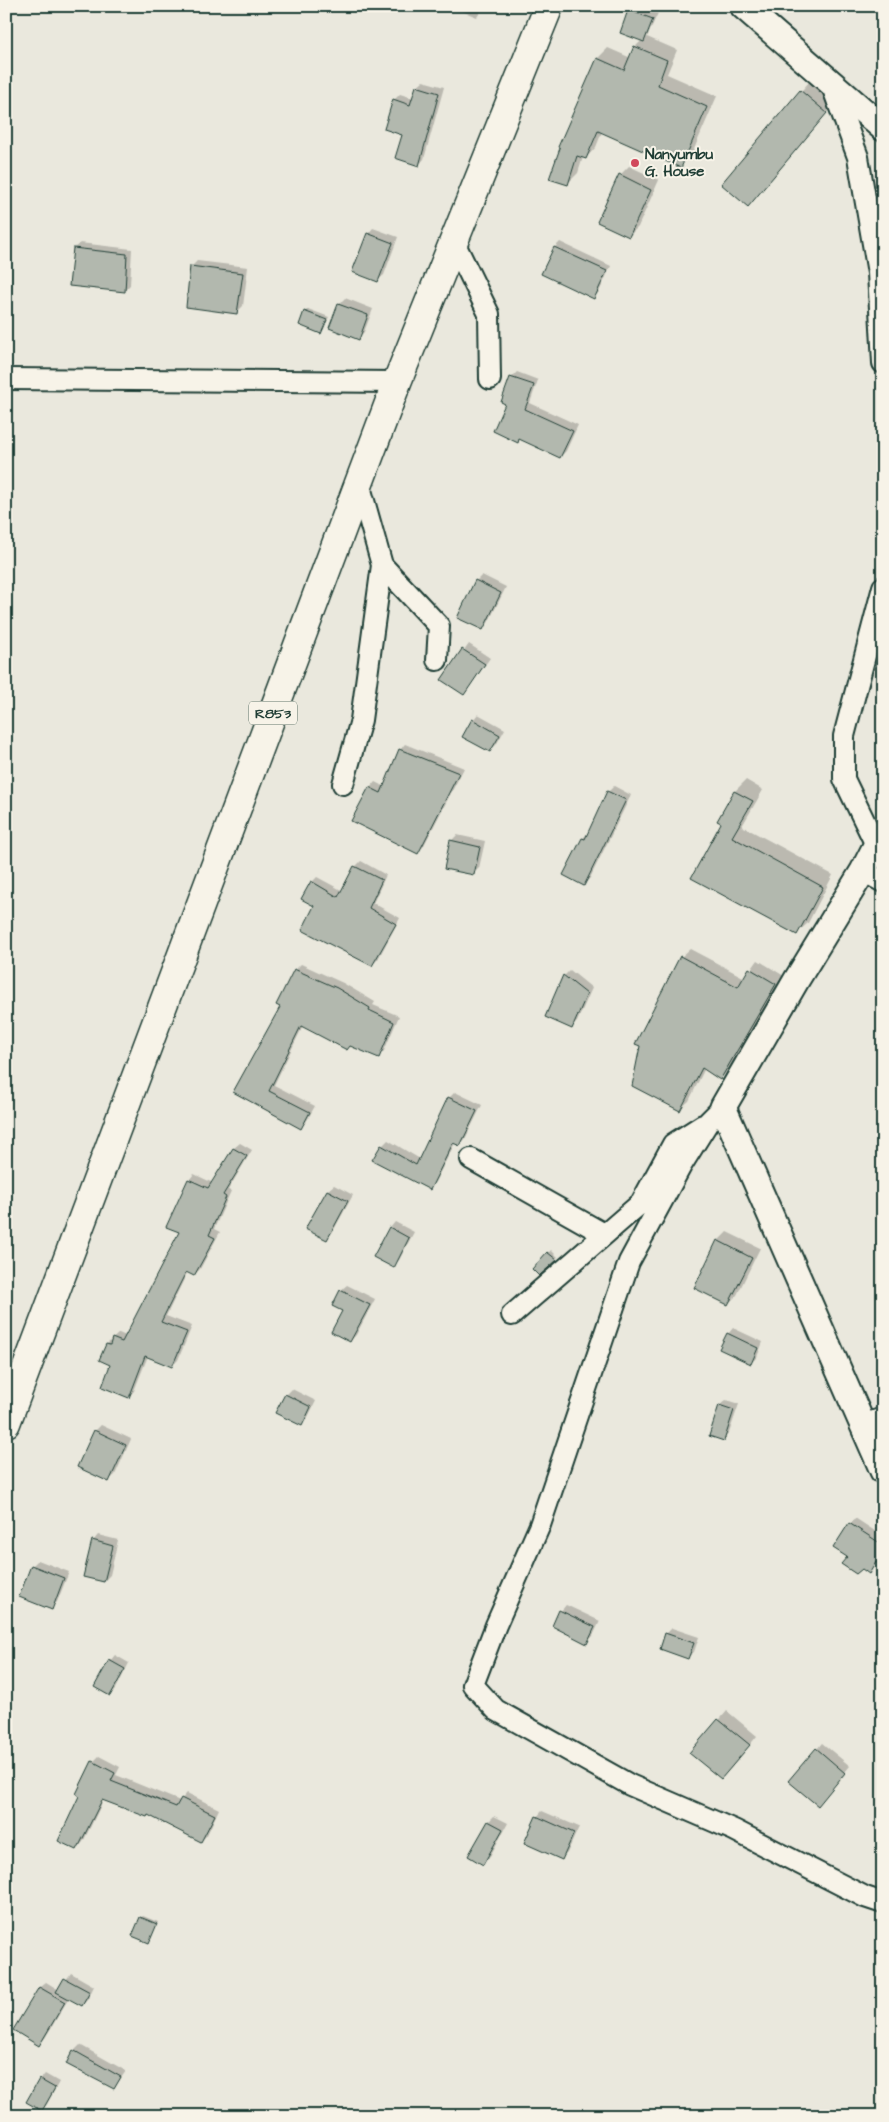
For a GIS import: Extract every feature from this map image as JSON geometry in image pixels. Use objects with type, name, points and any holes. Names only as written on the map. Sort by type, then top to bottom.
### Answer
[{"type":"main road","name":"R853","points":[[6,1423],[397,382],[549,6]]},
{"type":"street","points":[[743,6],[832,86],[883,128]]},
{"type":"street","points":[[832,86],[858,157],[878,273],[883,363]]},
{"type":"street","points":[[454,242],[489,314],[490,379]]},
{"type":"street","points":[[6,379],[397,382]]},
{"type":"street","points":[[343,784],[361,720],[382,565],[359,484]]},
{"type":"street","points":[[382,565],[440,626],[437,660]]},
{"type":"street","points":[[883,587],[844,736],[844,779],[879,838],[873,876],[797,978],[716,1114],[681,1166],[629,1262],[540,1525],[496,1625],[473,1686],[496,1710],[630,1785],[734,1830],[865,1897],[883,1903]]},
{"type":"street","points":[[512,1315],[641,1202],[674,1144],[716,1114]]},
{"type":"street","points":[[716,1114],[873,1421],[883,1470]]},
{"type":"street","points":[[471,1159],[604,1234]]},
{"type":"building","points":[[628,10],[653,19],[644,42],[620,33]]},
{"type":"building","points":[[634,46],[667,60],[658,85],[707,107],[681,168],[598,131],[586,159],[577,156],[568,185],[549,179],[560,148],[558,147],[597,58],[624,70]]},
{"type":"building","points":[[416,86],[439,93],[419,166],[395,158],[402,135],[384,129],[393,99],[410,105]]},
{"type":"building","points":[[800,90],[827,113],[748,207],[721,184]]},
{"type":"building","points":[[619,174],[651,190],[629,237],[597,222]]},
{"type":"building","points":[[367,233],[393,243],[378,282],[352,272]]},
{"type":"building","points":[[554,247],[607,271],[594,299],[541,274]]},
{"type":"building","points":[[73,248],[127,254],[125,292],[69,286]]},
{"type":"building","points":[[190,266],[243,273],[237,314],[186,307]]},
{"type":"building","points":[[338,304],[368,315],[359,340],[329,328]]},
{"type":"building","points":[[304,311],[327,320],[321,334],[299,325]]},
{"type":"building","points":[[510,377],[534,385],[525,409],[573,431],[560,458],[519,439],[518,443],[493,431],[505,404],[501,402]]},
{"type":"building","points":[[475,580],[501,593],[483,630],[457,618]]},
{"type":"building","points":[[462,649],[485,664],[464,695],[441,680]]},
{"type":"building","points":[[472,719],[500,735],[490,752],[462,737]]},
{"type":"building","points":[[399,749],[459,773],[418,854],[351,821],[369,787],[381,793]]},
{"type":"building","points":[[607,791],[626,800],[584,886],[563,875],[582,838],[585,839]]},
{"type":"building","points":[[734,791],[753,801],[732,837],[823,887],[797,935],[691,878],[721,823],[717,821]]},
{"type":"building","points":[[450,840],[480,847],[474,875],[444,869]]},
{"type":"building","points":[[354,866],[382,880],[369,908],[396,924],[372,966],[302,930],[314,906],[301,899],[311,881],[338,897]]},
{"type":"building","points":[[680,956],[738,987],[749,968],[776,984],[720,1080],[702,1068],[680,1111],[632,1086],[640,1046],[635,1044]]},
{"type":"building","points":[[294,969],[337,988],[370,1008],[369,1010],[394,1022],[379,1058],[350,1046],[347,1050],[301,1026],[269,1091],[310,1112],[301,1129],[233,1092],[280,1007],[276,1005]]},
{"type":"building","points":[[563,975],[587,994],[572,1029],[545,1017]]},
{"type":"building","points":[[448,1097],[477,1111],[460,1146],[453,1143],[430,1190],[372,1160],[381,1145],[416,1165]]},
{"type":"building","points":[[233,1148],[247,1156],[223,1195],[226,1197],[209,1235],[215,1238],[194,1276],[186,1272],[161,1322],[187,1332],[172,1367],[145,1356],[129,1398],[102,1387],[110,1365],[99,1360],[106,1344],[110,1345],[112,1338],[122,1342],[179,1232],[166,1227],[188,1179],[208,1188]]},
{"type":"building","points":[[327,1190],[348,1201],[327,1240],[305,1229]]},
{"type":"building","points":[[389,1227],[409,1238],[394,1268],[373,1257]]},
{"type":"building","points":[[717,1240],[752,1258],[728,1305],[694,1288]]},
{"type":"building","points":[[547,1252],[557,1260],[539,1276],[532,1269]]},
{"type":"building","points":[[340,1290],[370,1305],[350,1342],[331,1332],[342,1311],[332,1306]]},
{"type":"building","points":[[727,1333],[758,1348],[751,1364],[719,1349]]},
{"type":"building","points":[[285,1394],[311,1407],[302,1426],[275,1413]]},
{"type":"building","points":[[719,1405],[734,1410],[724,1441],[709,1436]]},
{"type":"building","points":[[94,1430],[126,1445],[109,1482],[77,1467]]},
{"type":"building","points":[[849,1523],[883,1545],[883,1566],[876,1562],[869,1574],[862,1569],[856,1574],[841,1564],[847,1557],[833,1548]]},
{"type":"building","points":[[92,1540],[113,1546],[104,1582],[83,1577]]},
{"type":"building","points":[[31,1565],[64,1578],[52,1610],[19,1597]]},
{"type":"building","points":[[559,1610],[595,1627],[587,1644],[552,1626]]},
{"type":"building","points":[[665,1633],[694,1643],[688,1659],[660,1649]]},
{"type":"building","points":[[109,1660],[125,1669],[110,1696],[94,1687]]},
{"type":"building","points":[[718,1719],[750,1745],[721,1779],[689,1753]]},
{"type":"building","points":[[816,1748],[845,1773],[818,1806],[788,1781]]},
{"type":"building","points":[[92,1761],[115,1773],[111,1781],[176,1807],[181,1798],[215,1815],[201,1842],[148,1815],[147,1817],[102,1800],[77,1850],[58,1841],[79,1796],[76,1794]]},
{"type":"building","points":[[536,1816],[574,1833],[562,1860],[524,1843]]},
{"type":"building","points":[[488,1821],[503,1829],[483,1865],[468,1856]]},
{"type":"building","points":[[140,1917],[157,1924],[149,1943],[132,1936]]},
{"type":"building","points":[[64,1978],[90,1992],[82,2006],[56,1992]]},
{"type":"building","points":[[39,1987],[65,2002],[39,2046],[13,2030]]},
{"type":"building","points":[[73,2050],[121,2077],[114,2089],[66,2064]]},
{"type":"building","points":[[39,2079],[55,2088],[42,2111],[26,2102]]},
{"type":"place","name":"Nanyumbu G. House","points":[[635,163]]}]
